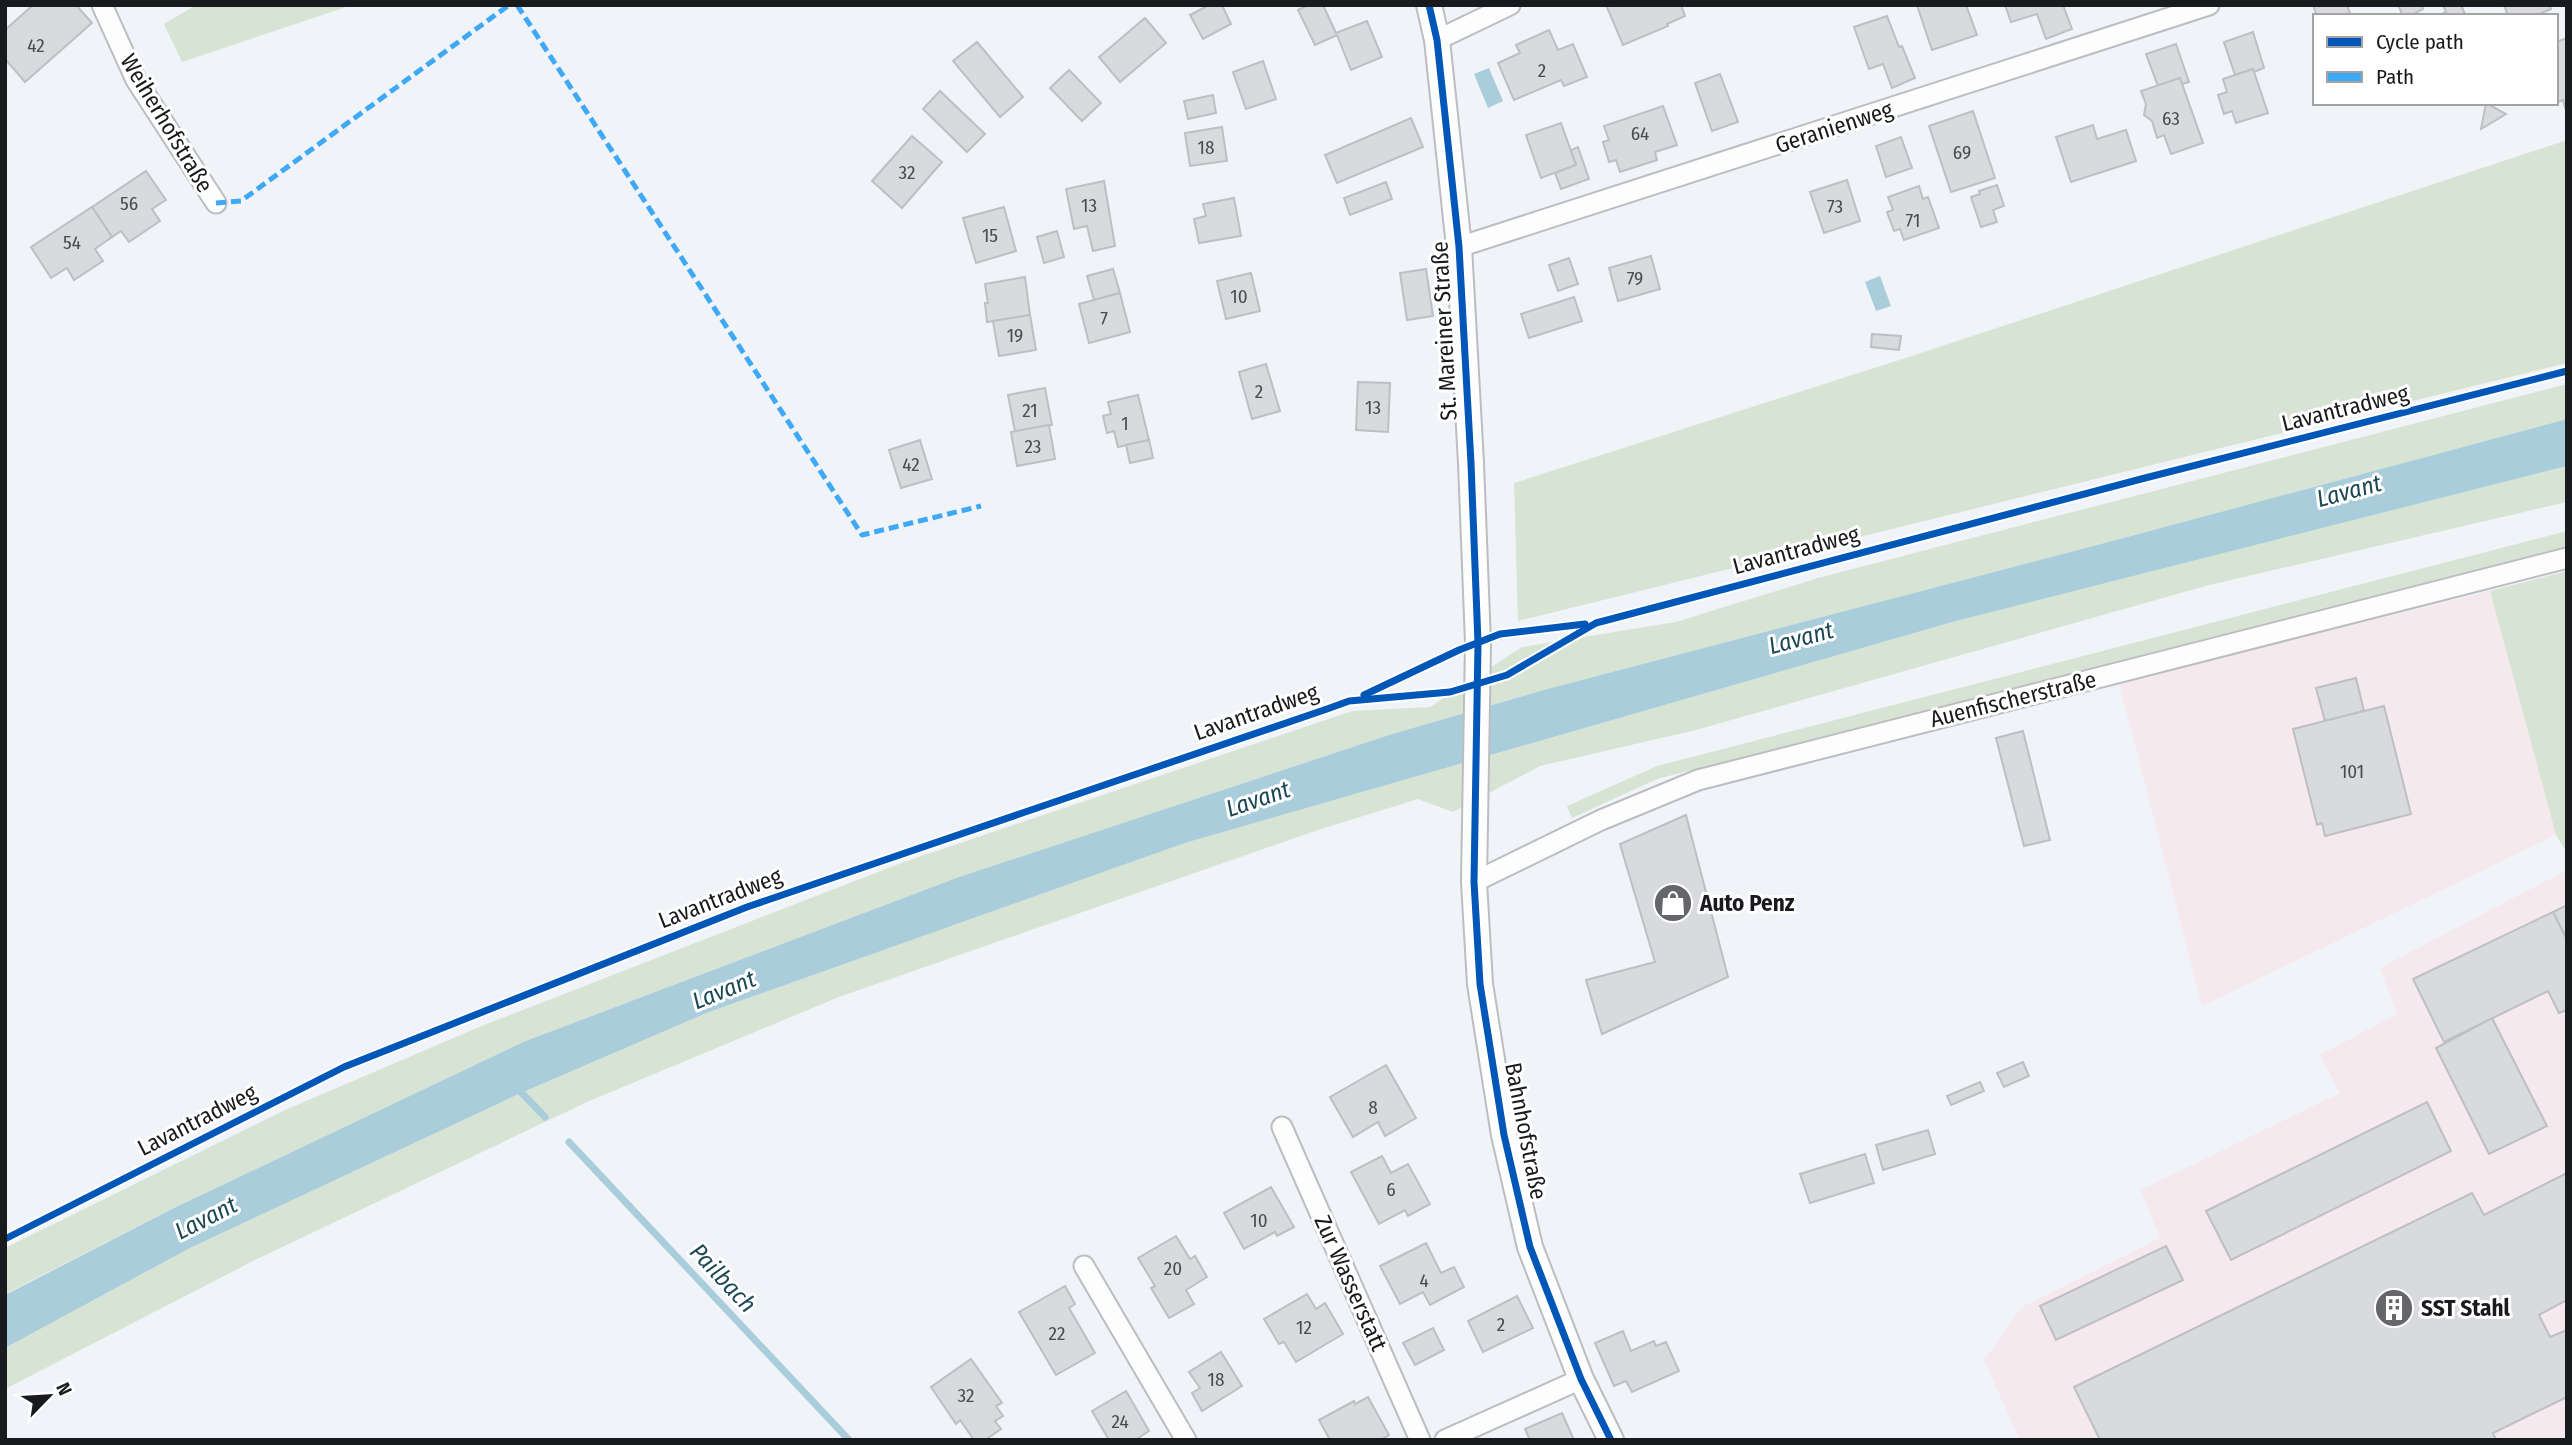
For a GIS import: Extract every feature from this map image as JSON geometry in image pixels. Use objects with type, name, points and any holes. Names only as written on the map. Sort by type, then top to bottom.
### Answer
[{"type":"street","name":"Weiherhofstraße","points":[[102,5],[136,80],[216,203]]},
{"type":"street","name":"St. Mareiner Straße","points":[[1429,5],[1437,40],[1460,247],[1477,656],[1474,813]]},
{"type":"street","points":[[1437,40],[1510,5]]},
{"type":"street","name":"Geranienweg","points":[[1460,247],[2209,5]]},
{"type":"street","name":"Auenfischerstraße","points":[[1474,882],[1601,820],[1698,780],[2567,558]]},
{"type":"street","name":"Bahnhofstraße","points":[[1474,813],[1474,882],[1480,984],[1504,1135],[1530,1247],[1581,1379],[1611,1440]]},
{"type":"street","name":"Zur Wasserstatt","points":[[1282,1127],[1420,1440]]},
{"type":"street","points":[[1084,1266],[1186,1440]]},
{"type":"street","points":[[1445,1440],[1581,1379]]},
{"type":"shaded area","points":[[2490,591],[2556,835],[2202,1006],[2119,683]]},
{"type":"shaded area","points":[[2567,870],[2567,1440],[2020,1440],[1984,1360],[2022,1307],[2160,1238],[2141,1190],[2340,1093],[2320,1055],[2397,1014],[2380,968]]},
{"type":"green space","points":[[196,5],[352,5],[182,62],[164,24]]},
{"type":"green space","points":[[2567,140],[2567,363],[1518,621],[1514,483],[1918,354]]},
{"type":"green space","points":[[2567,384],[2567,419],[1551,688],[1392,734],[959,877],[523,1042],[176,1207],[5,1294],[5,1248],[285,1110],[484,1025],[904,862],[1352,711],[1430,707],[1522,647],[1676,622],[1818,578]]},
{"type":"green space","points":[[2567,466],[2567,502],[2209,585],[1696,730],[1540,766],[1453,812],[1418,799],[1318,830],[839,997],[587,1102],[255,1260],[5,1389],[5,1348],[190,1248],[521,1093],[709,1012],[1185,843],[1956,621]]},
{"type":"green space","points":[[2567,531],[2567,546],[1657,779],[1572,818],[1567,806],[1657,766]]},
{"type":"green space","points":[[2567,571],[2567,853],[2556,835],[2490,591]]},
{"type":"water","points":[[1489,68],[1503,101],[1488,108],[1474,74]]},
{"type":"water","points":[[1880,276],[1891,306],[1876,311],[1865,282]]},
{"type":"water","name":"Lavant","points":[[2567,419],[2567,466],[1956,621],[1185,843],[709,1012],[521,1093],[190,1248],[5,1348],[5,1295],[176,1207],[523,1042],[959,877],[1392,734],[1551,688]]},
{"type":"building","points":[[33,5],[76,5],[92,23],[25,82],[5,59],[5,30]]},
{"type":"building","points":[[1209,5],[1222,5],[1231,24],[1203,39],[1190,15]]},
{"type":"building","points":[[1308,5],[1323,5],[1336,33],[1367,21],[1382,57],[1351,70],[1337,35],[1315,45],[1298,10]]},
{"type":"building","points":[[1606,5],[1681,5],[1685,16],[1623,45]]},
{"type":"building","points":[[1917,5],[1966,5],[1977,35],[1932,50]]},
{"type":"building","points":[[2005,5],[2063,5],[2072,29],[2046,39],[2037,14],[2011,22]]},
{"type":"building","points":[[2313,5],[2347,5],[2350,13],[2348,14],[2316,14]]},
{"type":"building","points":[[2398,5],[2422,5],[2423,9],[2414,14],[2402,14]]},
{"type":"building","points":[[2443,5],[2461,5],[2465,14],[2442,14],[2446,12]]},
{"type":"building","points":[[2504,5],[2549,5],[2551,9],[2540,14],[2507,14]]},
{"type":"building","points":[[1887,16],[1915,78],[1892,88],[1883,64],[1869,69],[1854,27]]},
{"type":"building","points":[[1145,18],[1166,43],[1120,82],[1099,57]]},
{"type":"building","points":[[1549,30],[1558,50],[1573,44],[1587,77],[1564,86],[1561,80],[1514,100],[1498,63],[1520,53],[1516,45]]},
{"type":"building","points":[[2253,32],[2264,68],[2235,75],[2224,42]]},
{"type":"building","points":[[2567,38],[2565,108],[2563,100],[2558,102],[2558,41]]},
{"type":"building","points":[[977,42],[1023,97],[1000,117],[953,61]]},
{"type":"building","points":[[2176,44],[2189,82],[2182,84],[2180,78],[2158,86],[2146,54]]},
{"type":"building","points":[[1263,61],[1276,99],[1246,109],[1233,72]]},
{"type":"building","points":[[2253,69],[2268,113],[2236,123],[2232,111],[2224,114],[2218,95],[2227,92],[2223,79]]},
{"type":"building","points":[[1069,70],[1101,103],[1082,121],[1050,88]]},
{"type":"building","points":[[1720,74],[1738,122],[1712,131],[1695,83]]},
{"type":"building","points":[[2180,78],[2203,143],[2171,154],[2164,135],[2157,138],[2152,121],[2144,115],[2146,104],[2141,91]]},
{"type":"building","points":[[940,91],[985,134],[967,152],[923,109]]},
{"type":"building","points":[[1213,95],[1216,113],[1188,119],[1184,101]]},
{"type":"building","points":[[2486,105],[2506,114],[2481,129]]},
{"type":"building","points":[[1663,106],[1677,145],[1655,152],[1657,160],[1620,172],[1616,160],[1609,162],[1603,142],[1609,140],[1604,126]]},
{"type":"building","points":[[1973,111],[1995,178],[1951,192],[1929,126]]},
{"type":"building","points":[[1411,118],[1423,147],[1337,183],[1325,155]]},
{"type":"building","points":[[1561,123],[1576,165],[1541,178],[1526,135]]},
{"type":"building","points":[[2093,125],[2097,139],[2126,130],[2136,161],[2071,182],[2056,137]]},
{"type":"building","points":[[1222,127],[1227,161],[1190,166],[1185,133]]},
{"type":"building","points":[[912,136],[942,162],[902,208],[872,181]]},
{"type":"building","points":[[1901,137],[1912,168],[1886,177],[1876,146]]},
{"type":"building","points":[[1578,147],[1589,179],[1561,189],[1555,173],[1576,165],[1571,150]]},
{"type":"building","points":[[146,171],[166,200],[152,209],[160,221],[129,242],[121,231],[112,237],[92,207]]},
{"type":"building","points":[[1847,180],[1860,221],[1824,233],[1810,192]]},
{"type":"building","points":[[1104,181],[1115,246],[1093,251],[1087,226],[1074,229],[1066,189]]},
{"type":"building","points":[[1386,182],[1392,199],[1350,215],[1344,198]]},
{"type":"building","points":[[1997,185],[2004,206],[1993,210],[1997,222],[1981,227],[1971,197]]},
{"type":"building","points":[[1919,186],[1923,199],[1928,197],[1939,228],[1904,240],[1900,229],[1894,231],[1887,212],[1893,210],[1888,197]]},
{"type":"building","points":[[1234,198],[1241,236],[1199,243],[1194,219],[1206,216],[1203,204]]},
{"type":"building","points":[[92,207],[112,237],[95,249],[103,261],[74,280],[67,268],[51,278],[31,247]]},
{"type":"building","points":[[1004,207],[1016,251],[976,263],[963,218]]},
{"type":"building","points":[[1057,231],[1064,257],[1044,263],[1037,237]]},
{"type":"building","points":[[1651,256],[1660,289],[1618,301],[1609,268]]},
{"type":"building","points":[[1569,258],[1578,284],[1558,291],[1549,265]]},
{"type":"building","points":[[1113,269],[1120,293],[1094,300],[1087,276]]},
{"type":"building","points":[[1426,269],[1433,316],[1407,320],[1400,273]]},
{"type":"building","points":[[1251,273],[1260,311],[1226,319],[1217,281]]},
{"type":"building","points":[[1025,277],[1030,315],[987,322],[985,284]]},
{"type":"building","points":[[1120,293],[1130,332],[1089,343],[1079,304]]},
{"type":"building","points":[[1574,297],[1582,321],[1529,338],[1521,314]]},
{"type":"building","points":[[1030,315],[1036,350],[999,356],[993,321]]},
{"type":"building","points":[[1872,334],[1901,336],[1899,350],[1871,347]]},
{"type":"building","points":[[1266,364],[1280,411],[1252,419],[1239,372]]},
{"type":"building","points":[[1358,382],[1390,383],[1388,432],[1356,430]]},
{"type":"building","points":[[1045,388],[1052,425],[1015,432],[1008,395]]},
{"type":"building","points":[[1138,395],[1149,440],[1118,447],[1114,431],[1107,433],[1103,416],[1111,414],[1108,402]]},
{"type":"building","points":[[1049,425],[1055,459],[1017,466],[1011,432]]},
{"type":"building","points":[[920,440],[932,479],[901,488],[889,450]]},
{"type":"building","points":[[1149,440],[1153,458],[1130,463],[1126,445]]},
{"type":"building","points":[[2356,678],[2364,711],[2325,721],[2316,688]]},
{"type":"building","points":[[2384,706],[2411,814],[2325,836],[2322,823],[2317,825],[2293,729]]},
{"type":"building","points":[[2023,731],[2050,840],[2024,846],[1996,738]]},
{"type":"building","name":"Auto Penz","points":[[1686,815],[1728,977],[1602,1034],[1586,980],[1655,962],[1620,844]]},
{"type":"building","points":[[2567,905],[2567,940],[2553,912]]},
{"type":"building","points":[[2553,912],[2567,940],[2567,1010],[2559,1013],[2548,991],[2444,1042],[2413,979]]},
{"type":"building","points":[[2492,1018],[2547,1126],[2489,1154],[2436,1048]]},
{"type":"building","points":[[2023,1062],[2029,1076],[2004,1087],[1997,1073]]},
{"type":"building","points":[[1386,1065],[1416,1118],[1385,1136],[1378,1122],[1353,1137],[1330,1097]]},
{"type":"building","points":[[1980,1082],[1984,1091],[1951,1105],[1947,1096]]},
{"type":"building","points":[[2427,1102],[2451,1151],[2231,1260],[2206,1211]]},
{"type":"building","points":[[1928,1130],[1935,1154],[1883,1170],[1876,1145]]},
{"type":"building","points":[[1865,1154],[1874,1183],[1810,1203],[1800,1174]]},
{"type":"building","points":[[1382,1156],[1391,1173],[1408,1164],[1430,1204],[1408,1216],[1405,1210],[1379,1224],[1351,1172]]},
{"type":"building","name":"SST Stahl","points":[[2567,1173],[2567,1300],[2539,1315],[2550,1337],[2567,1330],[2567,1397],[2493,1433],[2496,1440],[2100,1440],[2074,1387],[2472,1193],[2484,1215]]},
{"type":"building","points":[[1271,1187],[1294,1227],[1277,1236],[1275,1232],[1244,1249],[1224,1213]]},
{"type":"building","points":[[1176,1236],[1190,1259],[1195,1256],[1207,1277],[1186,1290],[1194,1304],[1169,1318],[1151,1288],[1155,1286],[1138,1258]]},
{"type":"building","points":[[1426,1243],[1441,1273],[1454,1267],[1464,1287],[1430,1305],[1423,1292],[1400,1304],[1380,1266]]},
{"type":"building","points":[[2166,1246],[2183,1280],[2056,1340],[2040,1306]]},
{"type":"building","points":[[1065,1286],[1075,1304],[1069,1308],[1095,1353],[1056,1375],[1019,1312]]},
{"type":"building","points":[[1307,1294],[1316,1309],[1325,1303],[1343,1334],[1296,1362],[1284,1342],[1279,1344],[1264,1319]]},
{"type":"building","points":[[1517,1296],[1533,1328],[1483,1352],[1468,1321]]},
{"type":"building","points":[[1433,1328],[1444,1350],[1415,1365],[1403,1343]]},
{"type":"building","points":[[1623,1331],[1631,1351],[1654,1341],[1656,1346],[1666,1342],[1679,1371],[1632,1392],[1626,1381],[1614,1386],[1595,1343]]},
{"type":"building","points":[[1221,1352],[1242,1386],[1202,1411],[1192,1393],[1200,1388],[1189,1372]]},
{"type":"building","points":[[971,1359],[1002,1403],[996,1406],[1003,1416],[995,1421],[1001,1429],[985,1440],[974,1440],[960,1420],[956,1424],[931,1387]]},
{"type":"building","points":[[1126,1391],[1149,1431],[1135,1440],[1109,1440],[1092,1411]]},
{"type":"building","points":[[1368,1397],[1389,1435],[1380,1440],[1330,1440],[1319,1420],[1354,1401],[1355,1404]]},
{"type":"building","points":[[1562,1413],[1574,1440],[1530,1440],[1525,1429]]},
{"type":"waterway","name":"Pailbach","points":[[516,1087],[545,1117]]},
{"type":"waterway","name":"Pailbach","points":[[569,1142],[849,1440]]},
{"type":"marked path","points":[[216,203],[241,201],[509,5]]},
{"type":"marked path","points":[[517,5],[862,535],[981,506]]},
{"type":"cycle path","points":[[1429,5],[1437,40],[1459,247],[1471,463],[1478,643],[1474,882],[1480,984],[1504,1135],[1530,1247],[1581,1379],[1611,1440]]},
{"type":"cycle path","name":"Lavantradweg","points":[[5,1239],[344,1067],[747,907],[1349,701],[1450,692],[1507,675],[1596,623],[2145,478],[2567,371]]},
{"type":"cycle path","points":[[1364,695],[1459,650],[1500,634],[1585,624]]},
{"type":"place","name":"Auto Penz","points":[[1673,903]]},
{"type":"place","name":"SST Stahl","points":[[2394,1308]]}]
